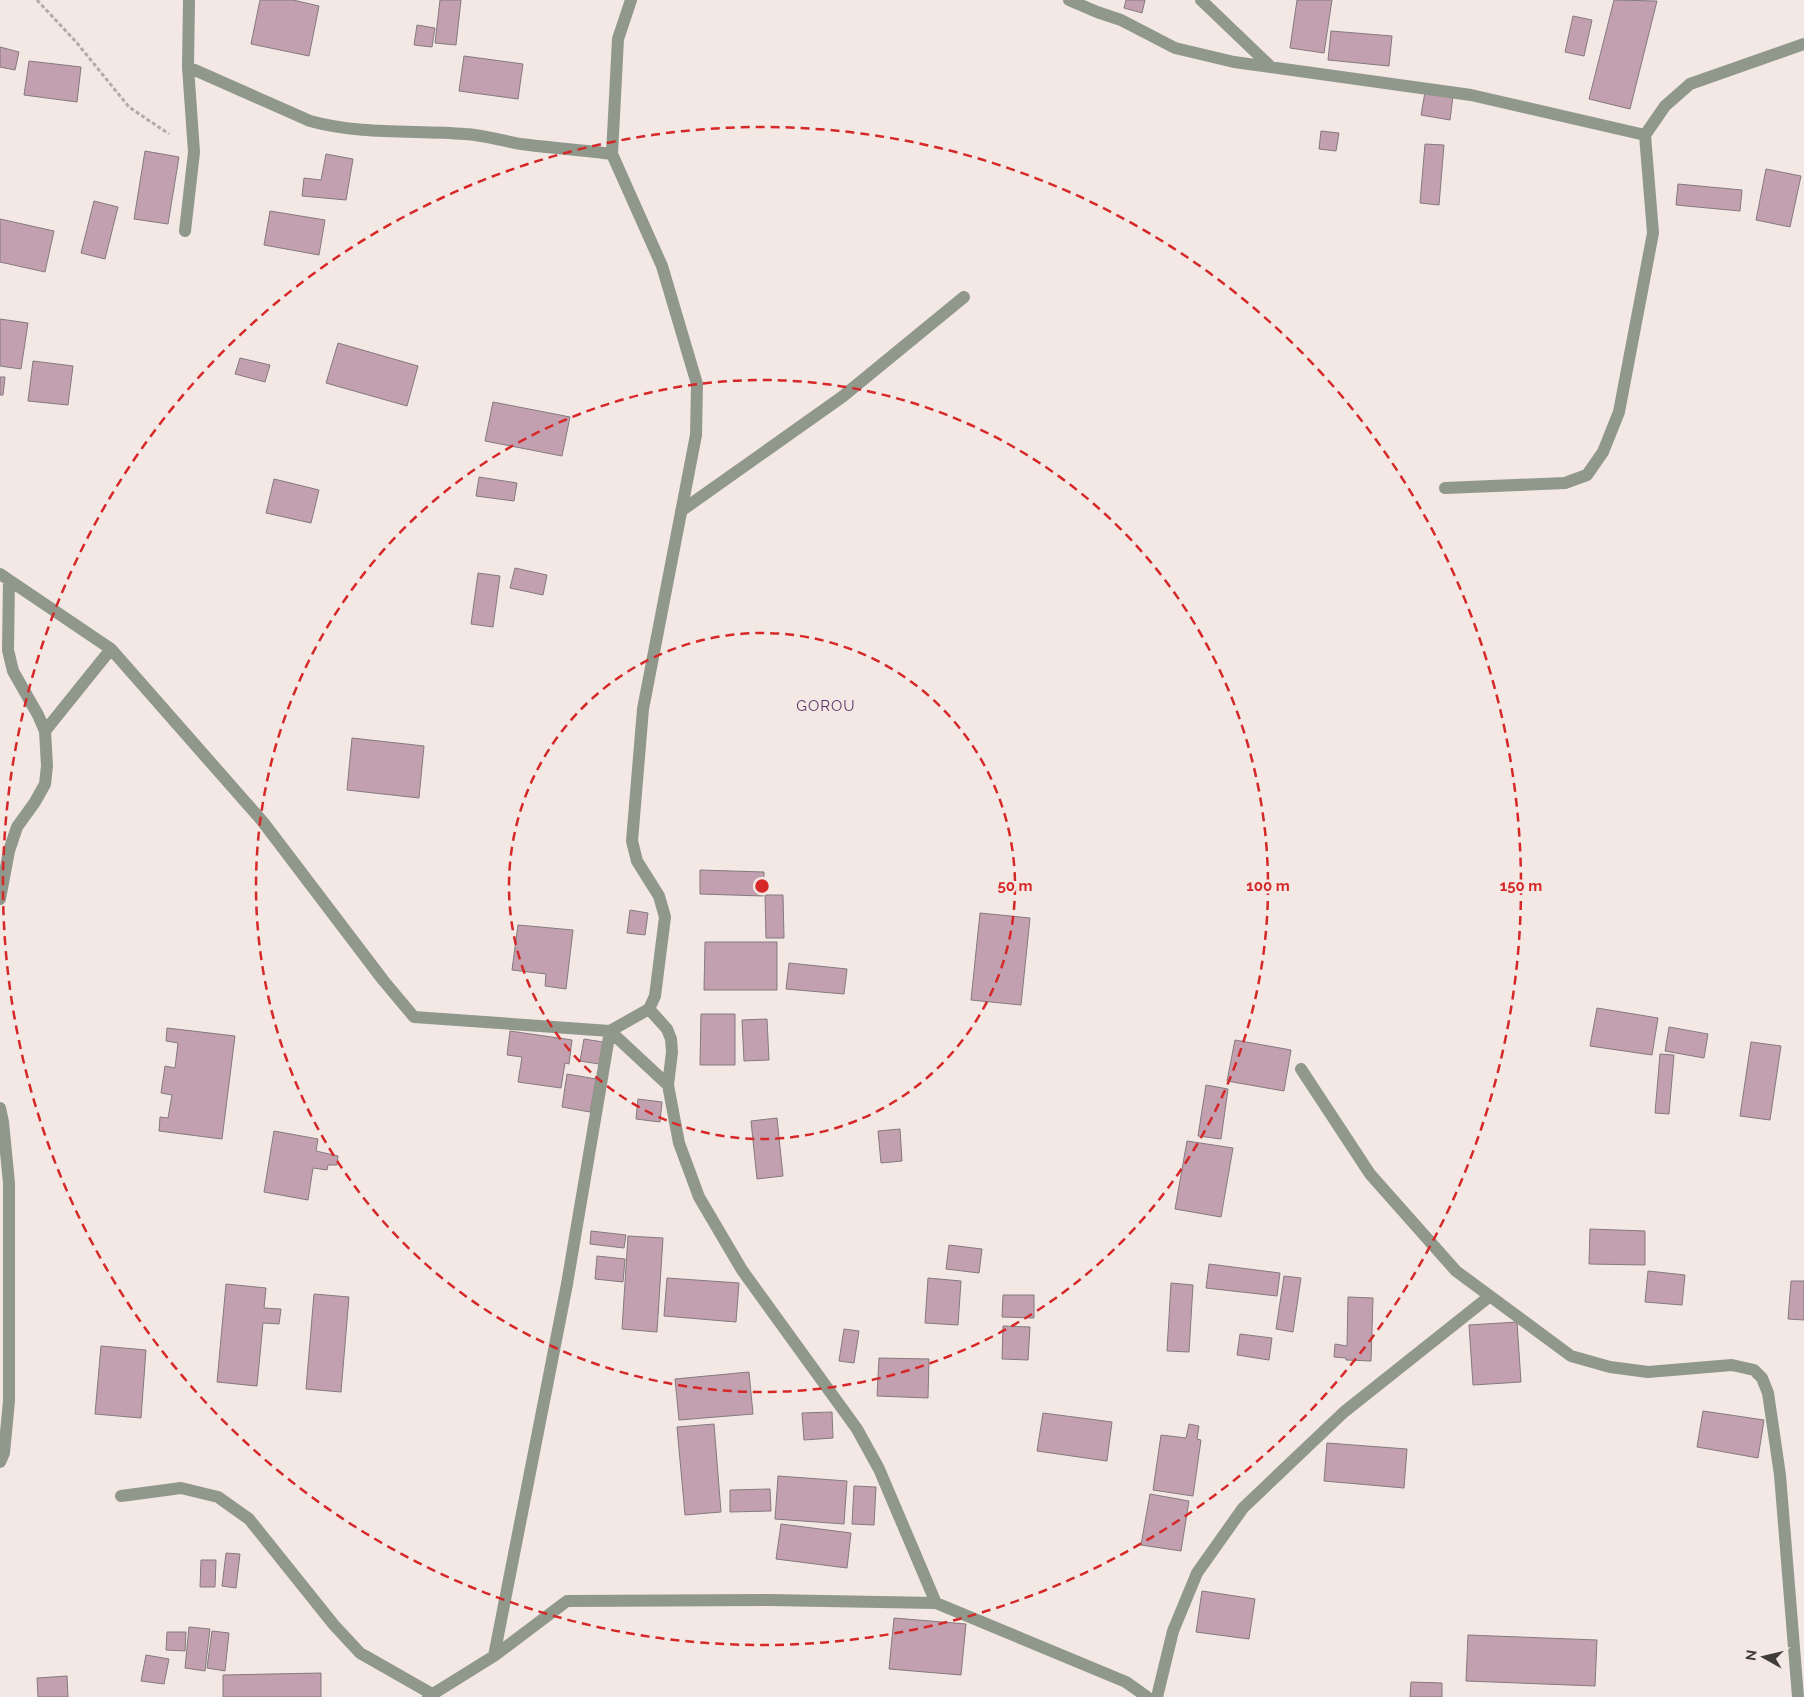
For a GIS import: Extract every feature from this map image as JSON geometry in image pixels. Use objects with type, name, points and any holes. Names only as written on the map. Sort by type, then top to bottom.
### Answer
[{"type":"street","points":[[185,231],[194,152],[188,67],[189,0]]},
{"type":"street","points":[[4,577],[111,649],[263,822],[383,980],[414,1016],[610,1031],[649,1009],[655,996],[665,917],[659,896],[637,861],[632,841],[643,708],[696,435],[696,384],[662,266],[612,154],[618,39],[631,0]]},
{"type":"street","points":[[1069,0],[1121,20],[1174,48],[1234,62],[1471,95],[1645,135]]},
{"type":"street","points":[[1201,0],[1271,67]]},
{"type":"street","points":[[1445,488],[1565,483],[1587,475],[1603,452],[1619,412],[1653,233],[1645,135],[1665,106],[1690,84],[1804,44]]},
{"type":"street","points":[[188,67],[310,121],[323,124],[379,132],[468,134],[520,144],[612,154]]},
{"type":"street","points":[[681,511],[842,397],[964,297]]},
{"type":"street","points":[[0,899],[9,851],[17,827],[45,784],[47,766],[45,731],[14,670],[8,650],[4,577]]},
{"type":"street","points":[[45,731],[111,649]]},
{"type":"street","points":[[649,1009],[667,1029],[671,1039],[672,1052],[668,1085],[679,1143],[699,1197],[742,1270],[857,1429],[879,1469],[936,1603]]},
{"type":"street","points":[[610,1031],[668,1085]]},
{"type":"street","points":[[494,1656],[567,1284],[610,1031]]},
{"type":"street","points":[[1301,1069],[1370,1174],[1456,1271],[1572,1356],[1602,1365],[1648,1372],[1732,1366],[1754,1370],[1762,1378],[1768,1393],[1780,1475],[1798,1697]]},
{"type":"street","points":[[0,1108],[9,1183],[9,1401],[4,1453],[0,1462]]},
{"type":"street","points":[[1157,1697],[1173,1630],[1197,1573],[1243,1508],[1344,1412],[1490,1296]]},
{"type":"street","points":[[121,1496],[181,1488],[218,1498],[249,1519],[334,1625],[360,1653],[430,1695],[494,1656],[567,1601],[769,1600],[936,1603],[1126,1682],[1147,1697]]},
{"type":"path","points":[[36,0],[77,43],[129,107],[194,152]]},
{"type":"building","points":[[260,0],[293,0],[319,6],[309,56],[251,44]]},
{"type":"building","points":[[440,0],[461,0],[456,45],[435,43]]},
{"type":"building","points":[[1126,0],[1145,0],[1142,13],[1124,8]]},
{"type":"building","points":[[1297,0],[1332,0],[1324,53],[1290,48]]},
{"type":"building","points":[[1614,0],[1657,1],[1630,109],[1589,99]]},
{"type":"building","points":[[1573,16],[1592,20],[1584,56],[1565,52]]},
{"type":"building","points":[[417,25],[435,28],[432,47],[414,45]]},
{"type":"building","points":[[1331,31],[1392,36],[1389,66],[1328,60]]},
{"type":"building","points":[[0,47],[19,52],[15,70],[0,67]]},
{"type":"building","points":[[464,56],[523,64],[518,99],[459,91]]},
{"type":"building","points":[[29,61],[81,67],[77,102],[24,95]]},
{"type":"building","points":[[1425,92],[1453,96],[1450,120],[1421,115]]},
{"type":"building","points":[[1321,131],[1339,133],[1336,151],[1319,149]]},
{"type":"building","points":[[1425,144],[1444,145],[1439,205],[1420,203]]},
{"type":"building","points":[[145,151],[179,157],[168,224],[134,219]]},
{"type":"building","points":[[326,154],[353,159],[346,200],[302,196],[304,178],[321,180]]},
{"type":"building","points":[[1766,169],[1801,176],[1790,227],[1756,220]]},
{"type":"building","points":[[1678,184],[1742,190],[1740,211],[1676,205]]},
{"type":"building","points":[[94,201],[118,207],[105,259],[81,253]]},
{"type":"building","points":[[270,211],[325,220],[319,255],[264,245]]},
{"type":"building","points":[[0,219],[54,231],[45,272],[0,262]]},
{"type":"building","points":[[0,319],[28,323],[21,369],[0,366]]},
{"type":"building","points":[[338,343],[418,366],[407,406],[326,383]]},
{"type":"building","points":[[240,358],[270,365],[265,382],[235,374]]},
{"type":"building","points":[[33,361],[73,366],[68,405],[28,401]]},
{"type":"building","points":[[0,377],[5,377],[3,395],[0,395]]},
{"type":"building","points":[[493,402],[570,417],[562,456],[485,441]]},
{"type":"building","points":[[479,477],[517,483],[514,501],[476,496]]},
{"type":"building","points":[[274,479],[319,490],[311,523],[266,513]]},
{"type":"building","points":[[515,568],[547,575],[543,595],[510,588]]},
{"type":"building","points":[[478,573],[500,576],[493,627],[471,624]]},
{"type":"building","points":[[352,738],[424,746],[419,798],[347,790]]},
{"type":"building","points":[[700,870],[764,872],[763,896],[700,894]]},
{"type":"building","points":[[765,895],[783,895],[784,938],[766,938]]},
{"type":"building","points":[[630,910],[648,913],[645,935],[627,933]]},
{"type":"building","points":[[980,913],[1030,918],[1021,1005],[971,1000]]},
{"type":"building","points":[[518,925],[573,930],[566,989],[545,986],[546,974],[512,970]]},
{"type":"building","points":[[705,942],[777,942],[777,990],[704,990]]},
{"type":"building","points":[[789,963],[847,969],[844,994],[786,989]]},
{"type":"building","points":[[1597,1008],[1658,1018],[1652,1055],[1590,1046]]},
{"type":"building","points":[[701,1014],[735,1014],[735,1065],[700,1065]]},
{"type":"building","points":[[767,1019],[769,1060],[744,1061],[742,1020]]},
{"type":"building","points":[[1669,1027],[1708,1034],[1704,1058],[1665,1051]]},
{"type":"building","points":[[167,1028],[235,1036],[222,1139],[159,1131],[160,1117],[168,1118],[172,1095],[161,1093],[165,1066],[175,1068],[178,1043],[166,1041]]},
{"type":"building","points":[[510,1031],[572,1040],[569,1064],[565,1063],[561,1088],[518,1082],[522,1057],[507,1055]]},
{"type":"building","points":[[584,1039],[603,1042],[599,1064],[580,1061]]},
{"type":"building","points":[[1235,1040],[1291,1050],[1284,1091],[1227,1081]]},
{"type":"building","points":[[1751,1042],[1781,1046],[1770,1120],[1740,1116]]},
{"type":"building","points":[[1660,1054],[1674,1055],[1669,1114],[1655,1113]]},
{"type":"building","points":[[567,1074],[596,1079],[590,1112],[562,1107]]},
{"type":"building","points":[[1206,1085],[1228,1089],[1221,1139],[1198,1136]]},
{"type":"building","points":[[638,1099],[662,1102],[660,1122],[636,1119]]},
{"type":"building","points":[[777,1118],[783,1176],[757,1179],[751,1121]]},
{"type":"building","points":[[900,1129],[902,1161],[881,1163],[878,1131]]},
{"type":"building","points":[[274,1131],[318,1139],[316,1151],[338,1156],[337,1165],[328,1165],[327,1170],[313,1168],[308,1200],[264,1192]]},
{"type":"building","points":[[1187,1141],[1233,1148],[1221,1217],[1175,1209]]},
{"type":"building","points":[[1590,1229],[1645,1231],[1645,1265],[1589,1264]]},
{"type":"building","points":[[591,1231],[626,1235],[624,1248],[590,1244]]},
{"type":"building","points":[[628,1236],[663,1238],[657,1332],[622,1329]]},
{"type":"building","points":[[949,1245],[982,1249],[979,1273],[946,1269]]},
{"type":"building","points":[[597,1256],[625,1259],[623,1282],[595,1279]]},
{"type":"building","points":[[1209,1264],[1280,1273],[1277,1296],[1206,1288]]},
{"type":"building","points":[[1648,1271],[1685,1275],[1682,1305],[1645,1302]]},
{"type":"building","points":[[1284,1276],[1301,1278],[1293,1332],[1276,1329]]},
{"type":"building","points":[[667,1278],[739,1283],[736,1322],[664,1316]]},
{"type":"building","points":[[928,1278],[961,1281],[958,1325],[925,1323]]},
{"type":"building","points":[[1791,1281],[1804,1281],[1804,1320],[1788,1319]]},
{"type":"building","points":[[1171,1283],[1193,1285],[1189,1352],[1167,1351]]},
{"type":"building","points":[[226,1284],[266,1288],[264,1308],[281,1309],[279,1324],[263,1323],[257,1386],[217,1382]]},
{"type":"building","points":[[314,1294],[349,1297],[341,1392],[306,1389]]},
{"type":"building","points":[[1003,1295],[1034,1295],[1034,1318],[1002,1317]]},
{"type":"building","points":[[1348,1297],[1373,1298],[1371,1361],[1346,1360],[1346,1358],[1334,1357],[1335,1344],[1347,1346]]},
{"type":"building","points":[[1517,1322],[1521,1382],[1473,1385],[1469,1325]]},
{"type":"building","points":[[1003,1326],[1030,1327],[1028,1360],[1002,1359]]},
{"type":"building","points":[[844,1329],[859,1331],[854,1363],[839,1361]]},
{"type":"building","points":[[1240,1334],[1272,1338],[1269,1360],[1237,1355]]},
{"type":"building","points":[[101,1346],[146,1350],[141,1418],[95,1414]]},
{"type":"building","points":[[879,1358],[929,1359],[928,1398],[877,1396]]},
{"type":"building","points":[[749,1372],[753,1414],[679,1420],[675,1379]]},
{"type":"building","points":[[1703,1411],[1764,1420],[1758,1458],[1697,1447]]},
{"type":"building","points":[[832,1412],[833,1438],[804,1440],[802,1413]]},
{"type":"building","points":[[1043,1413],[1112,1422],[1107,1461],[1037,1451]]},
{"type":"building","points":[[714,1424],[721,1512],[685,1515],[677,1427]]},
{"type":"building","points":[[1189,1424],[1199,1426],[1197,1439],[1201,1440],[1193,1496],[1153,1490],[1161,1435],[1186,1438]]},
{"type":"building","points":[[1327,1443],[1407,1449],[1404,1488],[1324,1481]]},
{"type":"building","points":[[778,1476],[847,1481],[844,1524],[775,1519]]},
{"type":"building","points":[[854,1486],[876,1487],[874,1525],[852,1524]]},
{"type":"building","points":[[770,1489],[771,1511],[730,1512],[730,1490]]},
{"type":"building","points":[[1150,1494],[1189,1501],[1181,1551],[1141,1545]]},
{"type":"building","points":[[781,1524],[851,1533],[847,1568],[776,1559]]},
{"type":"building","points":[[226,1553],[240,1554],[236,1588],[222,1586]]},
{"type":"building","points":[[201,1560],[216,1560],[215,1587],[200,1587]]},
{"type":"building","points":[[1202,1591],[1255,1599],[1249,1639],[1196,1632]]},
{"type":"building","points":[[894,1618],[966,1624],[961,1675],[889,1669]]},
{"type":"building","points":[[189,1627],[210,1629],[205,1671],[185,1668]]},
{"type":"building","points":[[212,1631],[229,1633],[225,1671],[207,1668]]},
{"type":"building","points":[[167,1632],[186,1632],[185,1651],[166,1650]]},
{"type":"building","points":[[1468,1635],[1597,1640],[1595,1686],[1466,1681]]},
{"type":"building","points":[[146,1655],[169,1659],[164,1684],[141,1681]]},
{"type":"building","points":[[321,1673],[321,1697],[223,1697],[223,1675]]},
{"type":"building","points":[[67,1676],[68,1697],[38,1697],[37,1678]]},
{"type":"building","points":[[1411,1682],[1442,1683],[1442,1697],[1410,1697]]},
{"type":"district","name":"GOROU","points":[[826,706]]}]
